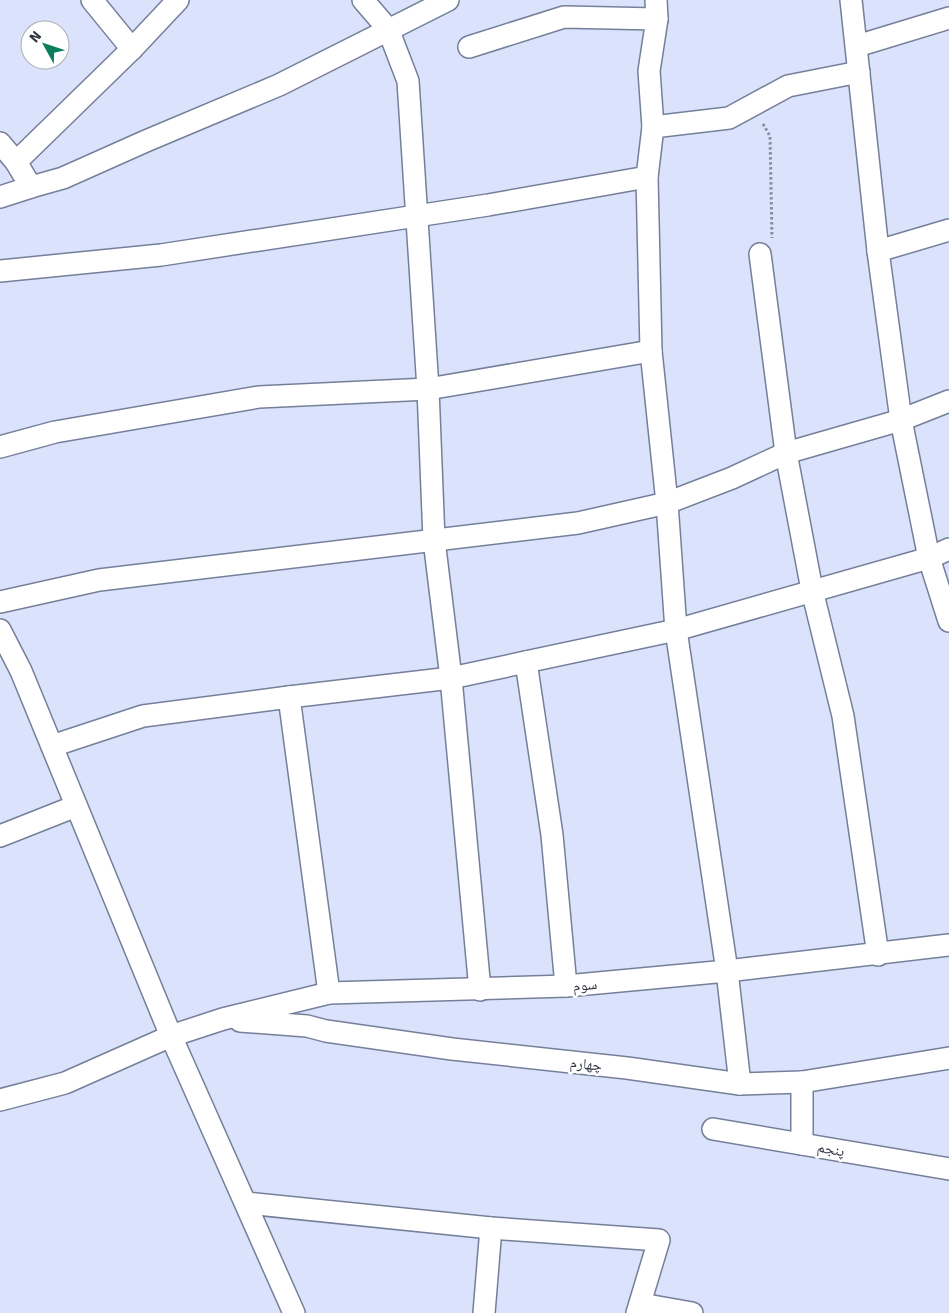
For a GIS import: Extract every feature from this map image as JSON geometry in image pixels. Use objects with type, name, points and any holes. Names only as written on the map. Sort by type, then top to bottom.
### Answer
[{"type":"street","points":[[92,0],[132,49]]},
{"type":"street","points":[[16,162],[132,49],[178,0]]},
{"type":"street","points":[[363,0],[388,29],[408,81],[428,389],[434,540],[451,678],[480,990]]},
{"type":"street","points":[[0,197],[31,186],[63,178],[279,85],[448,0]]},
{"type":"street","points":[[851,0],[878,251],[901,420],[929,558],[949,621]]},
{"type":"street","points":[[469,47],[564,17],[657,10],[649,71],[653,127],[647,177],[651,351],[667,503],[676,630],[727,972],[740,1084]]},
{"type":"street","points":[[857,46],[949,18]]},
{"type":"street","points":[[653,127],[729,118],[788,86],[860,72]]},
{"type":"street","points":[[0,143],[16,162],[31,186]]},
{"type":"street","points":[[0,270],[161,255],[416,216],[647,177]]},
{"type":"street","points":[[878,251],[949,230]]},
{"type":"street","points":[[760,254],[786,453],[812,590],[842,716],[878,955]]},
{"type":"street","points":[[0,447],[55,432],[258,397],[428,389],[651,351]]},
{"type":"street","points":[[0,602],[99,580],[578,523],[667,503],[732,478],[786,453],[901,420],[949,401]]},
{"type":"street","points":[[52,746],[143,716],[451,678],[676,630],[929,558],[949,549]]},
{"type":"street","points":[[0,630],[21,671],[171,1036],[294,1313]]},
{"type":"street","points":[[526,662],[552,836],[566,986]]},
{"type":"street","points":[[289,697],[329,993]]},
{"type":"street","points":[[0,836],[76,806]]},
{"type":"street","name":"سوم","points":[[0,1100],[65,1083],[171,1036],[223,1019],[329,993],[566,986],[727,972],[949,946]]},
{"type":"street","name":"چهارم","points":[[223,1019],[307,1026],[326,1031],[452,1049],[626,1068],[740,1084],[802,1082],[949,1058]]},
{"type":"street","points":[[802,1082],[802,1144]]},
{"type":"street","name":"پنجم","points":[[713,1129],[949,1169]]},
{"type":"street","points":[[246,1203],[491,1228],[660,1240],[639,1309],[692,1313]]},
{"type":"street","points":[[484,1313],[491,1228]]},
{"type":"path","points":[[753,106],[770,136],[773,237],[760,254]]}]
